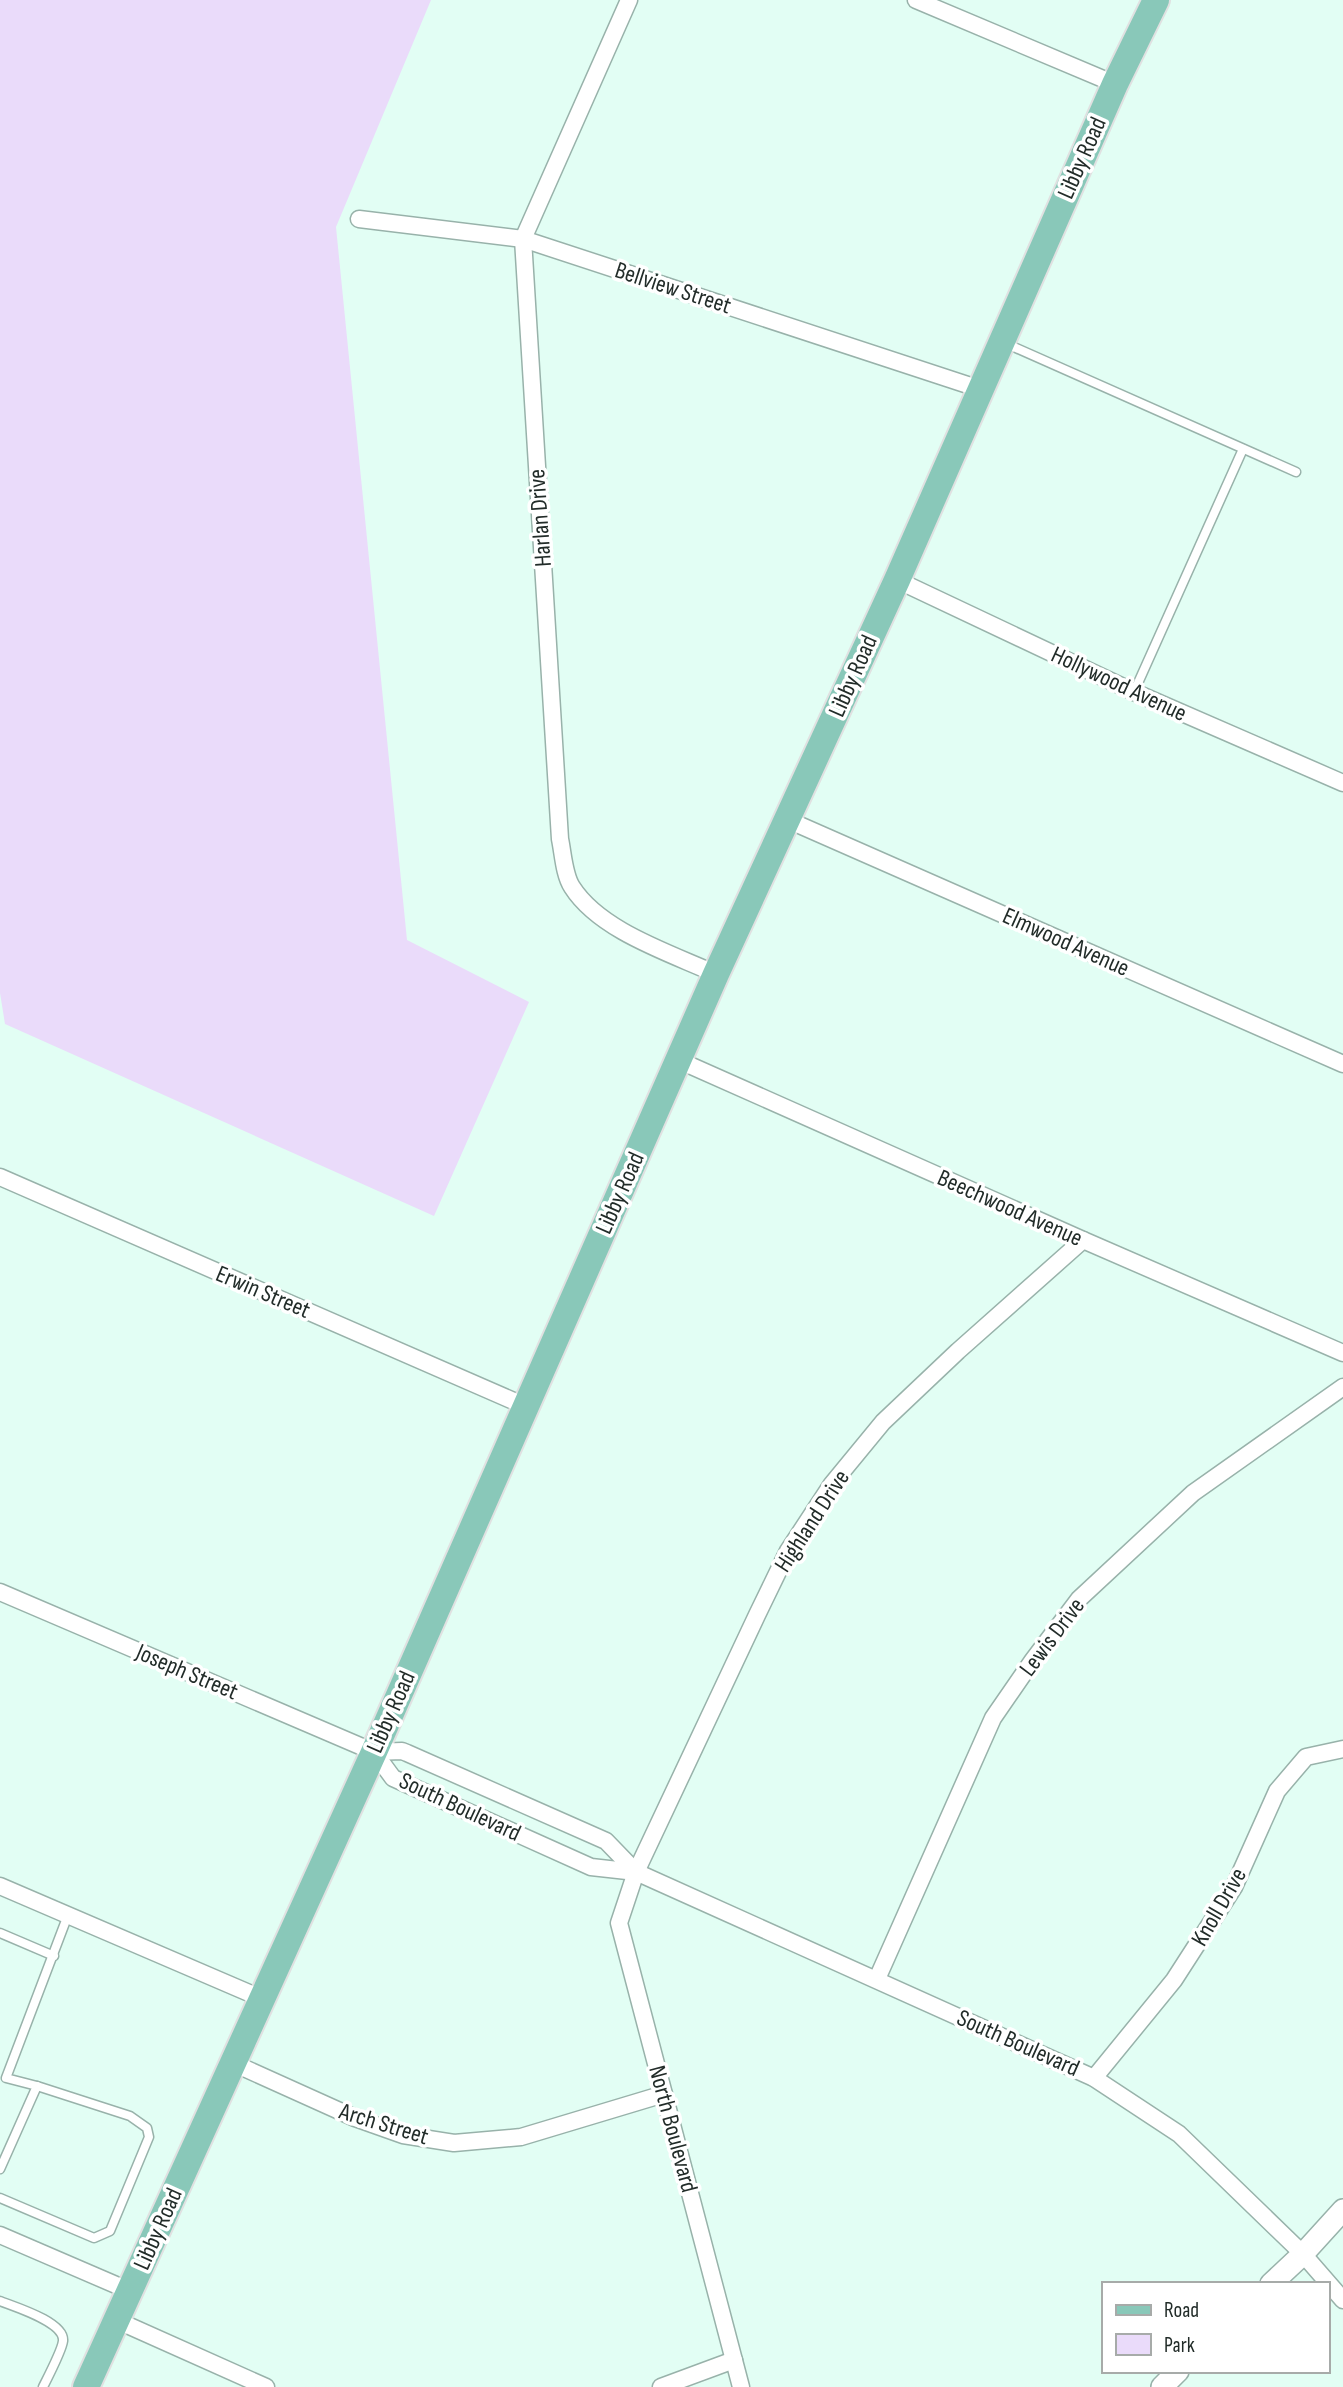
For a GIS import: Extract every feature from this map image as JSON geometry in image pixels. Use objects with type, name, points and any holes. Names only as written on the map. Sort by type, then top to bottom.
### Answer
[{"type":"main road","name":"Libby Road","points":[[86,2387],[374,1752],[716,974],[897,580],[1115,84],[1156,0]]},
{"type":"street","name":"Harlan Drive","points":[[629,0],[523,239],[560,839],[571,885],[598,916],[643,941],[716,974]]},
{"type":"street","points":[[916,0],[1115,84]]},
{"type":"street","name":"Bellview Street","points":[[359,219],[523,239],[980,389]]},
{"type":"street","name":"Hollywood Avenue","points":[[897,580],[1134,692],[1343,783]]},
{"type":"street","name":"Elmwood Avenue","points":[[788,820],[1343,1064]]},
{"type":"street","name":"Beechwood Avenue","points":[[678,1060],[1343,1353]]},
{"type":"street","name":"Erwin Street","points":[[0,1177],[525,1406]]},
{"type":"street","name":"Highland Drive","points":[[636,1872],[788,1550],[832,1484],[883,1422],[1083,1240]]},
{"type":"street","name":"Lewis Drive","points":[[877,1979],[993,1718],[1079,1599],[1193,1493],[1343,1387]]},
{"type":"street","name":"Joseph Street","points":[[0,1592],[374,1752]]},
{"type":"street","name":"Knoll Drive","points":[[1094,2078],[1174,1980],[1234,1887],[1277,1791],[1306,1758],[1343,1749]]},
{"type":"street","name":"South Boulevard","points":[[374,1752],[393,1778],[591,1867],[636,1872],[1094,2078],[1179,2134],[1303,2255],[1327,2282]]},
{"type":"street","name":"South Boulevard","points":[[374,1752],[407,1753],[606,1841],[636,1872]]},
{"type":"street","name":"North Boulevard","points":[[636,1872],[620,1923],[741,2387]]},
{"type":"street","points":[[0,1886],[263,1999]]},
{"type":"street","name":"Arch Street","points":[[233,2063],[355,2118],[403,2134],[454,2143],[521,2137],[664,2094]]},
{"type":"street","points":[[1273,2282],[1303,2255],[1343,2210]]},
{"type":"street","points":[[0,2235],[130,2291]]},
{"type":"street","name":"South Boulevard","points":[[1329,2284],[1343,2300]]},
{"type":"street","points":[[116,2320],[266,2387]]},
{"type":"street","points":[[661,2387],[734,2360]]},
{"type":"street","points":[[1162,2387],[1176,2373]]},
{"type":"lane","points":[[1001,341],[1296,472]]},
{"type":"lane","points":[[1134,692],[1243,449]]},
{"type":"lane","points":[[0,2198],[94,2238],[100,2237],[110,2231],[149,2137],[146,2128],[130,2116],[3,2077],[54,1956],[68,1915]]},
{"type":"lane","points":[[0,1933],[54,1956]]},
{"type":"lane","points":[[0,2169],[37,2086]]},
{"type":"lane","points":[[0,2301],[61,2330],[63,2341],[43,2387]]},
{"type":"green space","points":[[0,0],[431,0],[336,227],[407,940],[529,1002],[434,1216],[5,1024],[0,993]]}]
